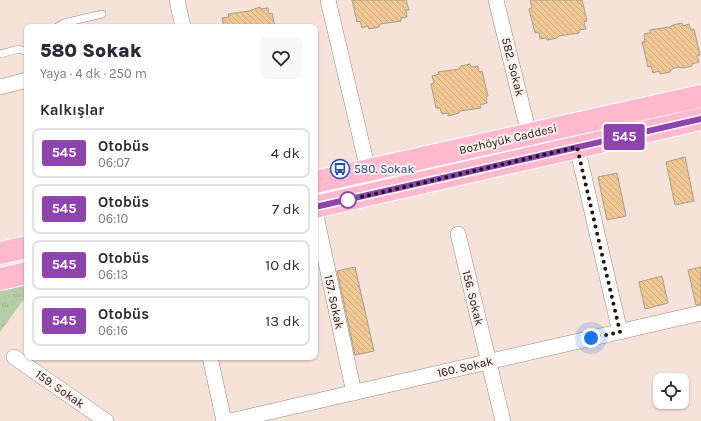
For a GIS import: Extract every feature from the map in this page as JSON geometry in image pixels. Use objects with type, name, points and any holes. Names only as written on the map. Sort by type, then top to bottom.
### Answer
[{"type":"main road","name":"Bozhöyük Caddesi","points":[[318,181],[701,96]]},
{"type":"main road","name":"Bozhöyük Caddesi","points":[[318,206],[701,119]]},
{"type":"main road","points":[[0,253],[24,248]]},
{"type":"main road","points":[[0,279],[24,274]]},
{"type":"street","points":[[177,0],[182,24]]},
{"type":"street","points":[[328,0],[368,170]]},
{"type":"street","name":"582. Sokak","points":[[496,0],[529,134]]},
{"type":"street","points":[[0,87],[24,81]]},
{"type":"street","points":[[577,147],[620,332]]},
{"type":"street","name":"157. Sokak","points":[[318,225],[354,393]]},
{"type":"street","name":"156. Sokak","points":[[458,234],[503,421]]},
{"type":"street","name":"160. Sokak","points":[[230,421],[701,313]]},
{"type":"street","name":"159. Sokak","points":[[14,357],[106,421]]},
{"type":"street","points":[[211,360],[224,421]]},
{"type":"lane","points":[[62,24],[102,14]]},
{"type":"lane","points":[[0,54],[19,49],[24,51]]},
{"type":"green space","points":[[24,285],[24,299],[0,332],[0,289]]},
{"type":"building","points":[[352,0],[406,0],[409,10],[406,10],[407,17],[401,18],[401,21],[380,24],[379,27],[369,29],[368,26],[362,28],[360,21],[357,22]]},
{"type":"building","points":[[530,0],[582,0],[587,21],[584,22],[586,29],[579,30],[579,33],[559,36],[557,38],[547,40],[546,38],[540,39],[539,32],[535,33],[529,9],[532,8]]},
{"type":"building","points":[[260,7],[261,9],[268,8],[269,14],[272,13],[274,24],[223,24],[222,18],[229,17],[228,14],[249,11]]},
{"type":"building","points":[[682,23],[683,26],[689,24],[691,30],[694,29],[700,55],[697,56],[699,62],[692,64],[692,66],[672,69],[670,72],[660,74],[659,71],[653,73],[651,66],[648,67],[642,42],[645,42],[644,34],[650,33],[650,30],[670,27]]},
{"type":"building","points":[[470,64],[471,67],[478,66],[479,72],[482,71],[488,96],[486,97],[487,103],[480,105],[481,108],[460,111],[459,113],[448,116],[448,113],[442,114],[440,108],[436,108],[431,84],[434,83],[432,76],[439,74],[438,72],[459,69],[461,66]]},
{"type":"building","points":[[685,157],[694,201],[675,205],[666,162]]},
{"type":"building","points":[[617,173],[626,216],[607,220],[598,177]]},
{"type":"building","points":[[355,267],[374,351],[355,355],[337,271]]},
{"type":"building","points":[[701,267],[701,304],[696,305],[688,270]]},
{"type":"building","points":[[662,276],[668,303],[645,309],[639,282]]},
{"type":"bus line","name":"545","points":[[318,206],[701,119]]},
{"type":"place","name":"580. Sokak","points":[[340,169]]},
{"type":"route","points":[[348,200],[577,147],[620,332],[591,338]]}]
